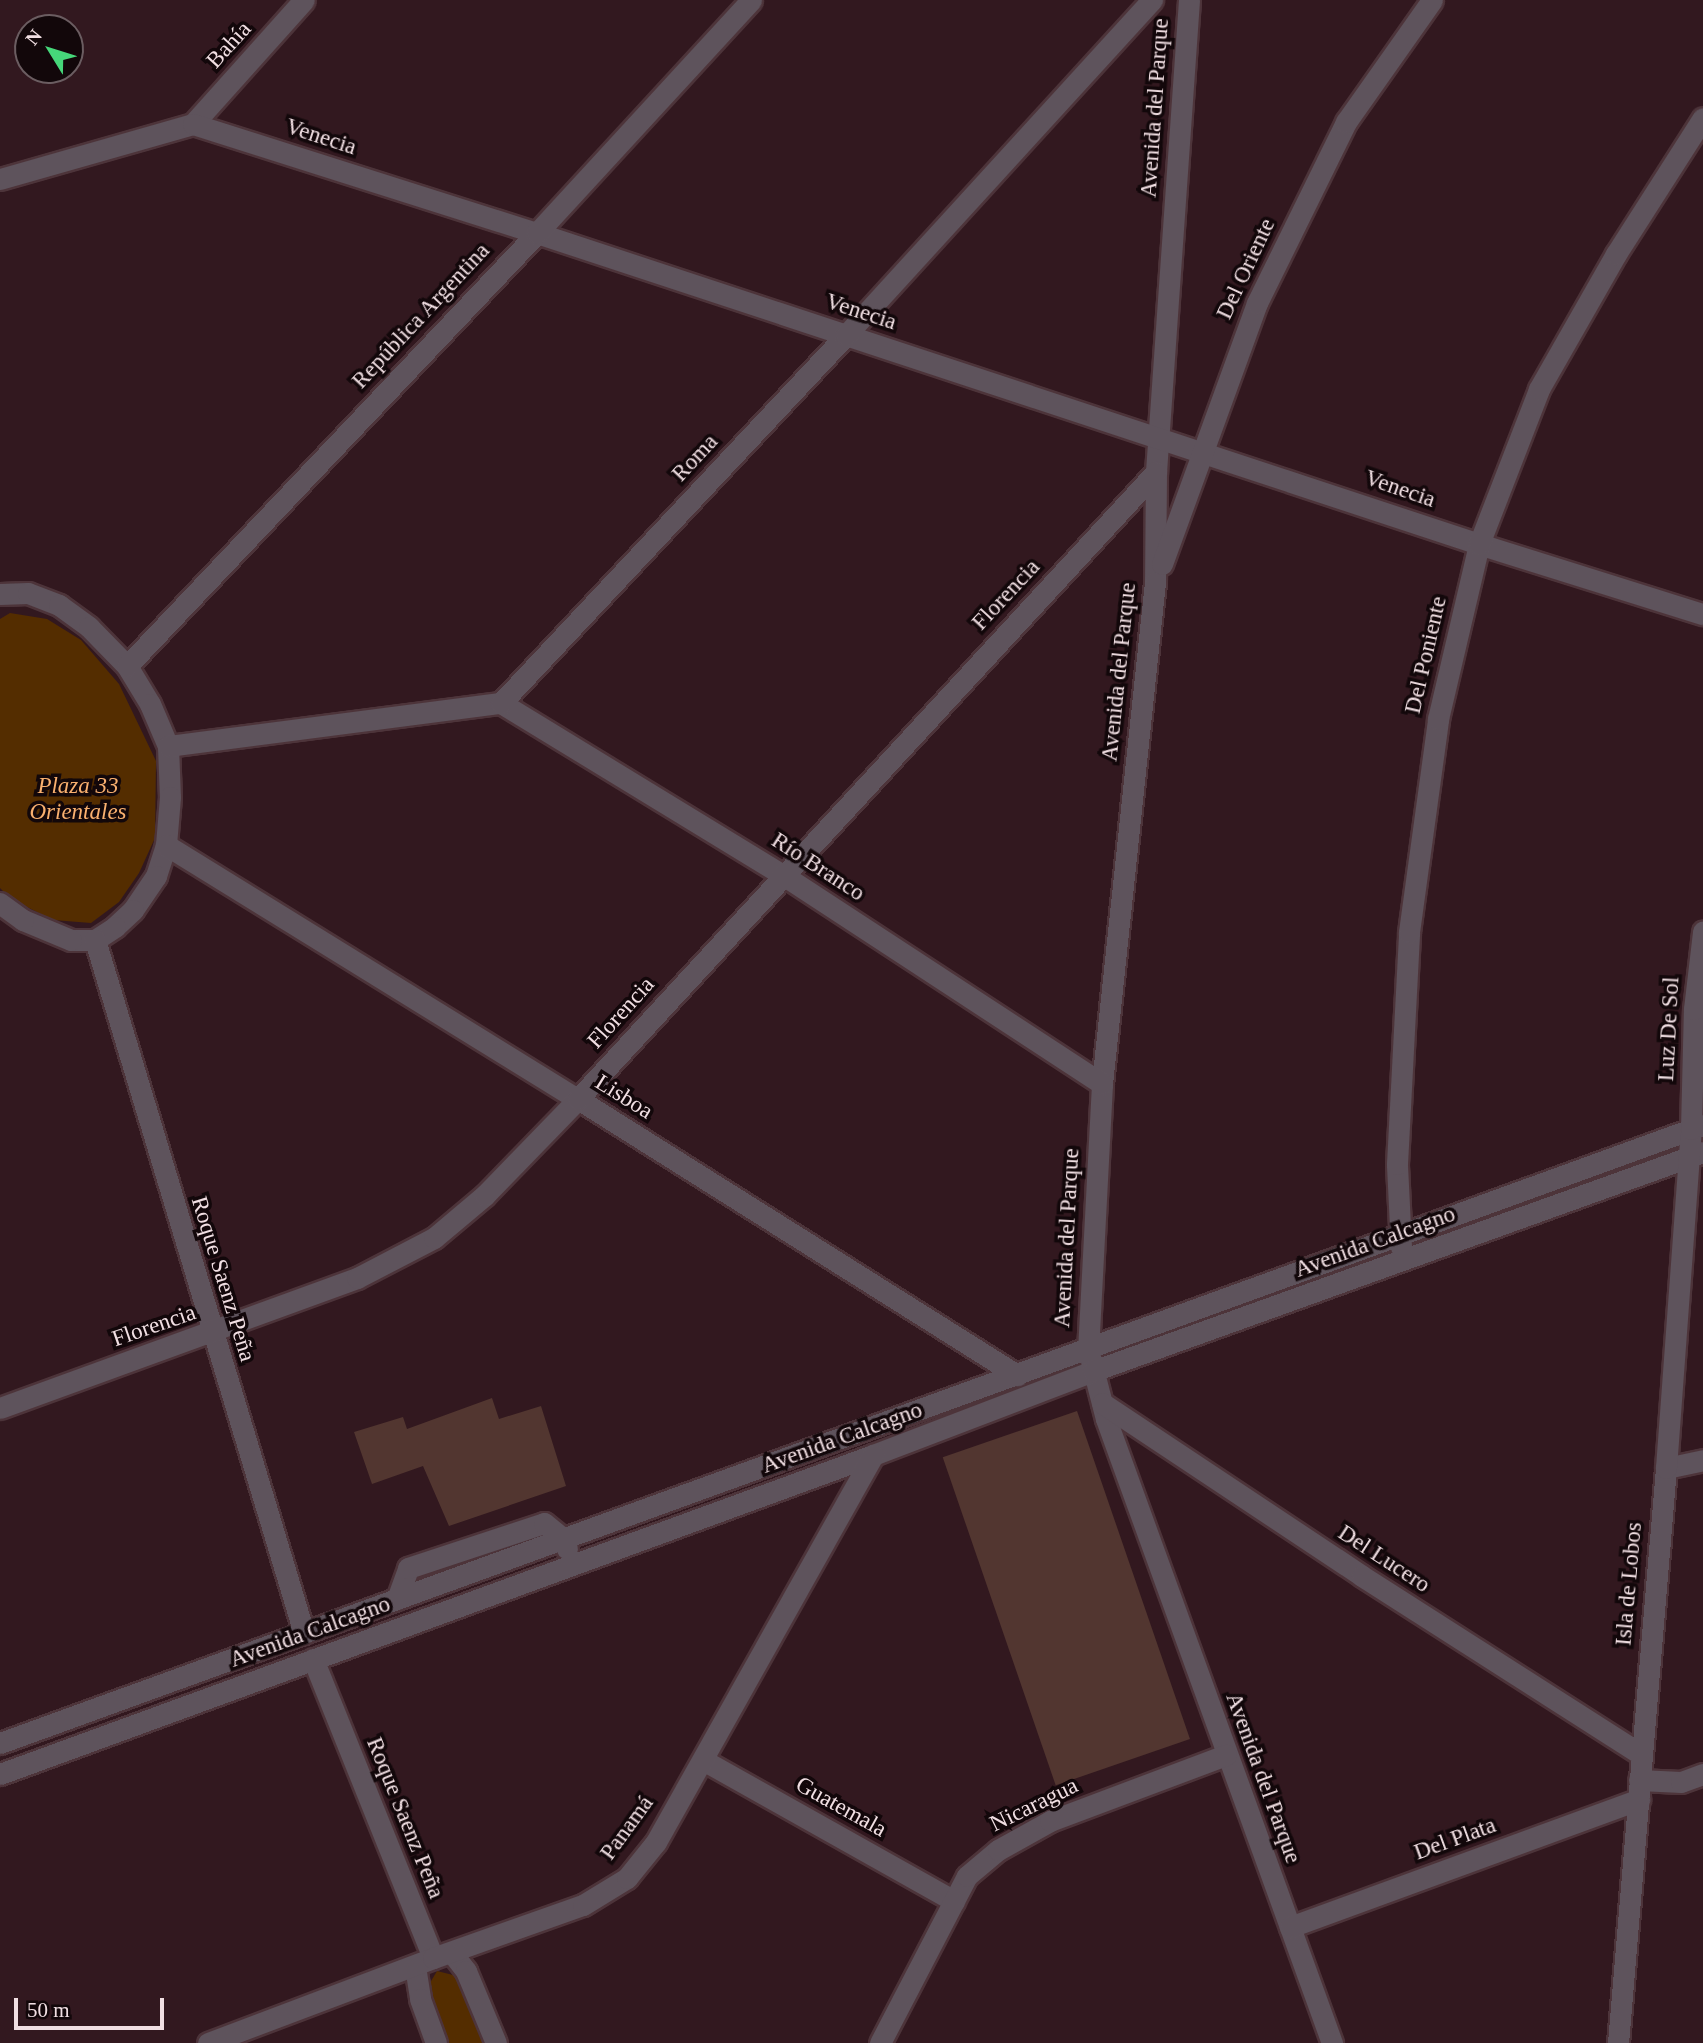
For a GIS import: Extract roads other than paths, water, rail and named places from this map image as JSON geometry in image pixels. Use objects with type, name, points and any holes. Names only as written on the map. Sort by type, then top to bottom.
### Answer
[{"type":"street","name":"Bahía","points":[[193,124],[304,0]]},
{"type":"street","name":"República Argentina","points":[[127,666],[537,233],[751,0]]},
{"type":"street","name":"Roma","points":[[501,703],[846,335],[1152,0]]},
{"type":"street","name":"Avenida del Parque","points":[[1189,0],[1156,471],[1155,582],[1102,1084],[1088,1349],[1102,1403],[1226,1755],[1332,2043]]},
{"type":"street","name":"Del Oriente","points":[[1155,582],[1256,303],[1346,122],[1432,0]]},
{"type":"street","name":"Del Poniente","points":[[1401,1260],[1397,1164],[1409,932],[1438,719],[1479,544],[1538,389],[1616,254],[1703,118]]},
{"type":"street","points":[[0,179],[193,124]]},
{"type":"street","name":"Venecia","points":[[193,124],[1202,450],[1479,544],[1703,614]]},
{"type":"street","name":"Florencia","points":[[0,1408],[357,1278],[434,1238],[485,1195],[578,1099],[1156,471]]},
{"type":"street","points":[[0,594],[28,593],[59,605],[89,627],[127,666],[150,704],[168,746],[170,797],[166,845],[156,876],[133,910],[94,940],[71,940],[49,932],[23,920],[0,904]]},
{"type":"street","points":[[168,746],[501,703]]},
{"type":"street","name":"Río Branco","points":[[501,703],[783,875],[1102,1084]]},
{"type":"street","name":"Lisboa","points":[[166,845],[578,1099],[1017,1375]]},
{"type":"street","name":"Luz De Sol","points":[[1697,1127],[1695,1009],[1703,932]]},
{"type":"street","name":"Roque Saenz Peña","points":[[94,940],[304,1633],[297,1649],[303,1656],[313,1659],[434,1959],[420,1999],[436,2043]]},
{"type":"street","name":"Avenida Calcagno","points":[[0,1743],[1697,1127]]},
{"type":"street","name":"Isla de Lobos","points":[[1618,2043],[1640,1754],[1697,1127]]},
{"type":"street","name":"Avenida Calcagno","points":[[0,1774],[873,1455],[1093,1371],[1696,1155]]},
{"type":"street","name":"Del Lucero","points":[[1102,1403],[1362,1576],[1640,1754]]},
{"type":"street","name":"Panamá","points":[[208,2043],[583,1905],[627,1878],[656,1842],[873,1455]]},
{"type":"street","points":[[1666,1468],[1703,1460]]},
{"type":"street","points":[[564,1539],[572,1564]]},
{"type":"street","name":"Nicaragua","points":[[880,2043],[968,1876],[998,1850],[1021,1835],[1050,1822],[1226,1755]]},
{"type":"street","name":"Guatemala","points":[[703,1760],[954,1901]]},
{"type":"street","name":"Del Plata","points":[[1290,1927],[1639,1790],[1682,1782],[1703,1774]]},
{"type":"street","points":[[1682,1782],[1703,1790]]},
{"type":"street","name":"Roque Saenz Peña","points":[[434,1959],[466,1971],[496,2043]]},
{"type":"park label","name":"Plaza 33 Orientales","points":[[78,799]]}]
